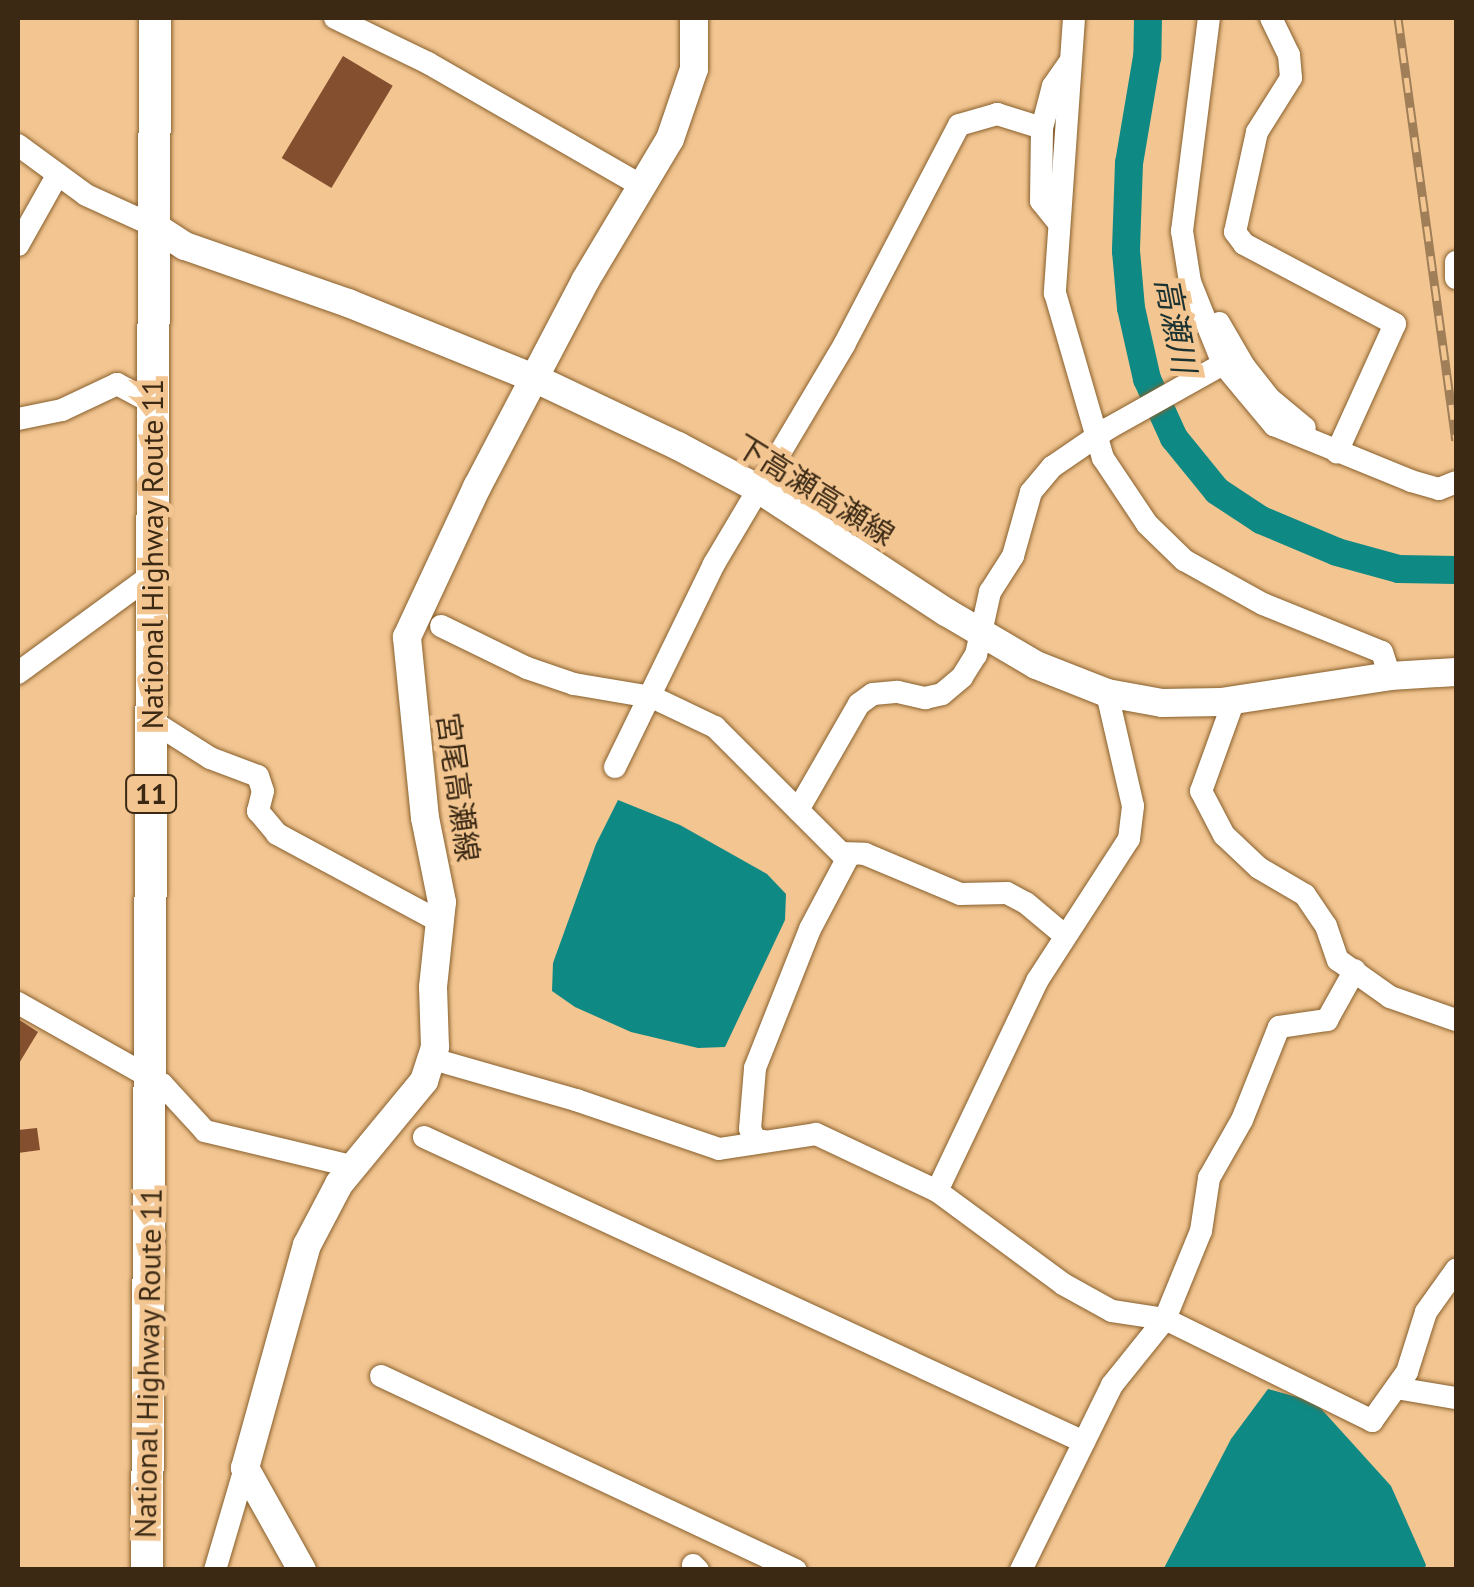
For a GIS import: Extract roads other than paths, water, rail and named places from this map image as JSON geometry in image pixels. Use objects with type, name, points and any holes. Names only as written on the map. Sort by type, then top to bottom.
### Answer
[{"type":"highway","name":"National Highway Route 11","points":[[147,1570],[155,18]]},
{"type":"main road","name":"宮尾高瀬線","points":[[433,1059],[433,987],[442,923],[407,636],[585,281],[644,187],[686,96],[694,69],[694,18]]},
{"type":"main road","name":"下高瀬高瀬線","points":[[154,226],[185,246],[348,303],[534,378],[757,488],[981,633],[1036,665],[1107,693],[1162,703],[1234,700],[1390,676],[1456,672]]},
{"type":"main road","points":[[302,1570],[245,1468],[307,1245],[339,1184],[424,1081],[433,1059]]},
{"type":"street","points":[[335,18],[428,62],[644,187]]},
{"type":"street","points":[[1074,18],[1055,292],[1101,433],[1147,524],[1184,560],[1263,604],[1382,652],[1390,676]]},
{"type":"street","points":[[1210,18],[1182,231],[1190,282],[1219,365],[1274,425],[1439,489],[1456,482]]},
{"type":"street","points":[[1272,18],[1289,55],[1290,78],[1258,132],[1235,232],[1244,244],[1395,324],[1339,448]]},
{"type":"street","points":[[1058,222],[1042,200],[1042,128],[1053,86],[1072,59]]},
{"type":"street","points":[[616,768],[714,564],[844,345],[959,125],[997,114],[1042,128]]},
{"type":"street","points":[[18,145],[86,194],[154,226]]},
{"type":"street","points":[[18,244],[26,237],[58,174]]},
{"type":"street","points":[[1456,262],[1456,278]]},
{"type":"street","points":[[1204,281],[1223,334],[1270,400],[1296,424],[1339,448]]},
{"type":"street","points":[[798,810],[859,704],[873,694],[898,692],[924,698],[942,694],[962,677],[976,656],[990,592],[1013,556],[1031,492],[1052,467],[1101,433],[1219,365]]},
{"type":"street","points":[[18,419],[62,410],[117,384],[140,396],[153,396]]},
{"type":"street","points":[[18,673],[152,575]]},
{"type":"street","points":[[440,626],[527,668],[574,684],[652,697],[715,727],[848,860],[810,930],[754,1068],[750,1129],[755,1140],[763,1142]]},
{"type":"street","points":[[937,1191],[1064,935],[1128,838],[1134,806],[1107,693]]},
{"type":"street","points":[[1234,700],[1201,792],[1224,835],[1259,868],[1305,895],[1326,926],[1338,960],[1390,997],[1456,1020]]},
{"type":"street","points":[[152,721],[210,758],[258,776],[263,791],[258,811],[277,834],[442,923]]},
{"type":"street","points":[[841,853],[865,854],[960,894],[1007,893],[1026,903],[1064,935]]},
{"type":"street","points":[[1021,1570],[1112,1386],[1165,1319],[1202,1232],[1209,1178],[1242,1120],[1279,1027],[1327,1020],[1355,970]]},
{"type":"street","points":[[18,1002],[151,1076],[206,1131],[355,1167]]},
{"type":"street","points":[[433,1059],[576,1100],[719,1149],[816,1134],[937,1191],[1064,1284],[1112,1311],[1165,1319],[1372,1421],[1408,1372],[1426,1312],[1456,1270]]},
{"type":"street","points":[[424,1137],[1084,1442]]},
{"type":"street","points":[[381,1376],[796,1570]]},
{"type":"street","points":[[1396,1388],[1456,1398]]},
{"type":"street","points":[[215,1570],[245,1468]]},
{"type":"water","points":[[618,800],[680,825],[767,874],[786,894],[785,920],[725,1047],[698,1048],[631,1032],[575,1007],[552,991],[553,963],[596,844]]},
{"type":"water","points":[[1268,1389],[1315,1402],[1391,1486],[1426,1565],[1424,1570],[1163,1570],[1231,1439]]},
{"type":"waterway","name":"高瀬川","points":[[1148,18],[1147,57],[1129,163],[1126,251],[1131,308],[1147,379],[1174,438],[1217,491],[1261,520],[1337,552],[1399,569],[1456,570]]},
{"type":"railway","points":[[1398,18],[1456,440]]}]
